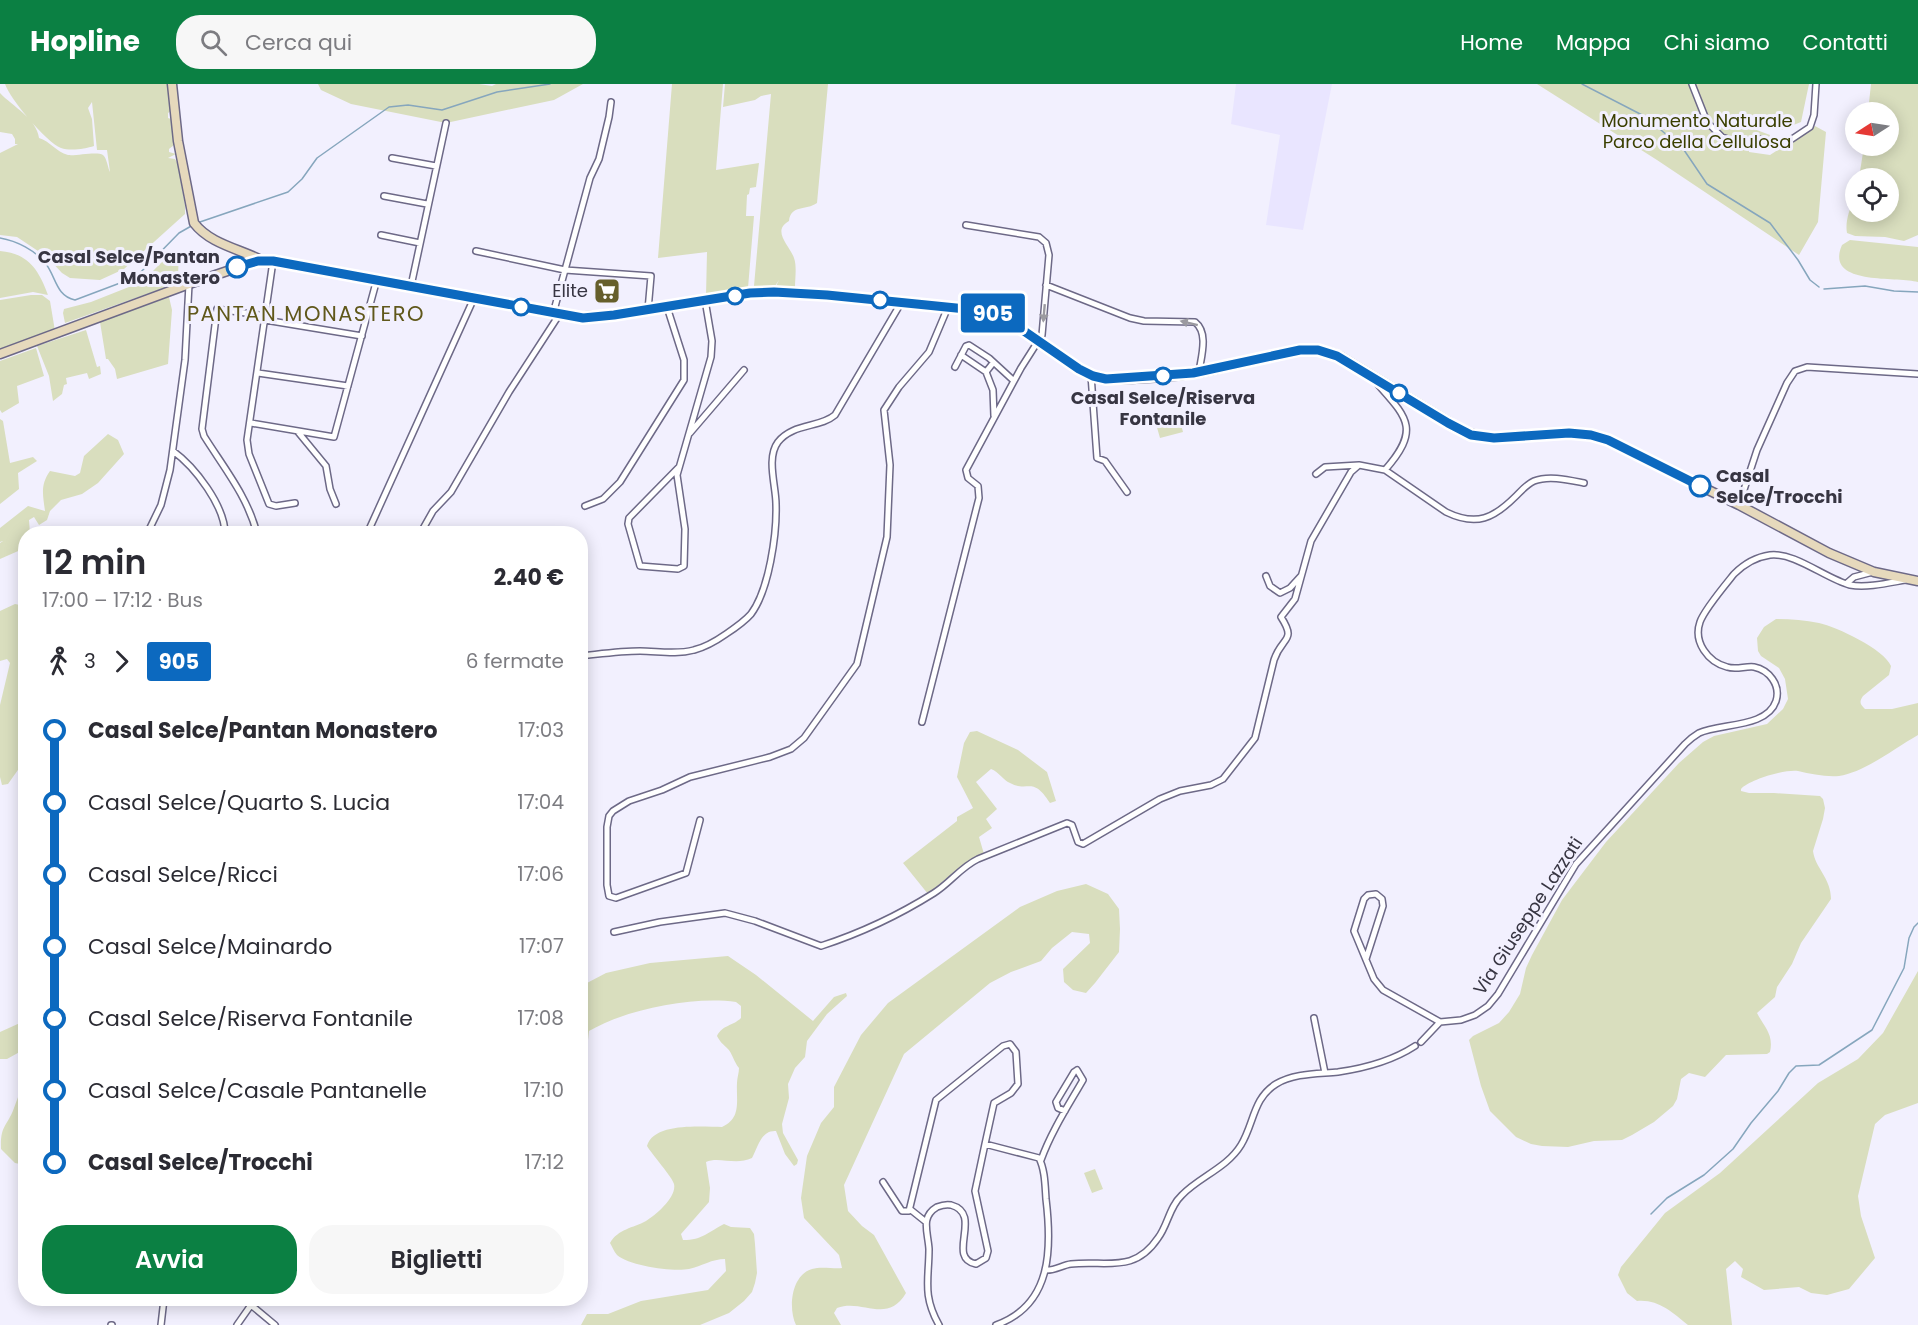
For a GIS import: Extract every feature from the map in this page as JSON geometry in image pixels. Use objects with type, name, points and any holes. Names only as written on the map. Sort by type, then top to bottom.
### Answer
[{"type":"main road","points":[[172,84],[179,147],[195,224],[203,232],[261,261]]},
{"type":"main road","points":[[0,354],[189,284],[261,261],[273,261],[377,279],[556,314],[590,318],[750,293],[782,292],[980,310],[997,314],[1013,323],[1091,375],[1110,379],[1199,372],[1314,349],[1333,353],[1471,435],[1494,438],[1574,433],[1596,436],[1854,565],[1874,572],[1918,581]]},
{"type":"street","points":[[1692,84],[1707,122],[1722,137],[1736,142],[1758,139],[1779,143],[1792,140],[1810,127],[1816,84]]},
{"type":"street","points":[[425,526],[433,511],[453,490],[556,314],[590,176],[599,159],[611,102]]},
{"type":"street","points":[[411,286],[446,123]]},
{"type":"street","points":[[392,158],[436,166]]},
{"type":"street","points":[[384,196],[427,204]]},
{"type":"street","points":[[922,722],[980,498],[978,486],[968,478],[966,470],[1042,334],[1047,245],[1042,239],[1024,233],[966,225]]},
{"type":"street","points":[[381,235],[420,243]]},
{"type":"street","points":[[476,251],[565,270],[651,276],[648,310]]},
{"type":"street","points":[[273,261],[248,449],[269,504],[276,506],[295,502]]},
{"type":"street","points":[[250,423],[334,437],[377,279]]},
{"type":"street","points":[[151,526],[166,492],[173,451],[185,360],[189,284]]},
{"type":"street","points":[[1046,285],[1130,318],[1144,321],[1177,320],[1196,323],[1201,328],[1203,336],[1199,372]]},
{"type":"street","points":[[371,526],[474,298]]},
{"type":"street","points":[[679,467],[628,518],[637,562],[640,566],[678,569],[684,567],[685,529],[677,480],[711,354],[711,337],[705,300]]},
{"type":"street","points":[[588,655],[630,651],[694,650],[715,642],[748,616],[764,588],[775,531],[777,511],[772,457],[775,446],[789,433],[828,420],[835,415],[901,303]]},
{"type":"street","points":[[585,506],[603,499],[620,482],[684,380],[684,363],[667,307]]},
{"type":"street","points":[[700,820],[686,873],[618,897],[609,896],[607,827],[612,812],[629,801],[662,790],[690,777],[770,757],[791,749],[804,738],[857,663],[886,537],[890,465],[884,410],[899,387],[929,352],[948,307]]},
{"type":"street","points":[[254,526],[243,496],[203,435],[218,309],[362,336]]},
{"type":"street","points":[[955,367],[966,345],[969,345],[1014,381]]},
{"type":"street","points":[[961,355],[987,372],[993,390],[994,418]]},
{"type":"street","points":[[987,372],[993,363]]},
{"type":"street","points":[[1738,506],[1760,444],[1787,383],[1795,371],[1807,367],[1918,374]]},
{"type":"street","points":[[689,435],[744,370]]},
{"type":"street","points":[[258,373],[348,387]]},
{"type":"street","points":[[1368,374],[1400,412],[1407,428],[1402,449],[1385,470]]},
{"type":"street","points":[[1091,375],[1097,458],[1105,461],[1127,492]]},
{"type":"street","points":[[297,431],[326,466],[330,489],[336,504]]},
{"type":"street","points":[[173,451],[185,461],[215,501],[224,519],[224,526]]},
{"type":"street","points":[[614,932],[660,922],[725,914],[754,921],[821,946],[856,934],[904,910],[936,891],[965,866],[978,859],[1067,823],[1072,825],[1078,842],[1083,844],[1160,799],[1221,780],[1255,738],[1274,660],[1289,634],[1289,628],[1281,617],[1294,600],[1304,572],[1311,541],[1348,476],[1359,465]]},
{"type":"street","points":[[1316,474],[1325,467],[1359,465],[1385,470],[1446,512],[1475,519],[1487,518],[1498,513],[1527,485],[1535,481],[1562,479],[1584,483]]},
{"type":"street","name":"Via Giuseppe Lazzati","points":[[1440,1022],[1471,1017],[1494,1000],[1576,864],[1685,744],[1701,732],[1756,719],[1773,707],[1777,689],[1768,673],[1754,667],[1731,668],[1719,664],[1706,654],[1700,641],[1701,618],[1735,573],[1753,560],[1773,554],[1788,558],[1846,583]]},
{"type":"street","points":[[1854,565],[1856,572],[1854,577]]},
{"type":"street","points":[[1266,576],[1270,586],[1280,593],[1290,588],[1304,572]]},
{"type":"street","points":[[1846,583],[1854,577],[1874,572],[1872,579],[1865,585]]},
{"type":"street","points":[[1846,583],[1865,585],[1908,579]]},
{"type":"street","points":[[1366,959],[1383,906],[1382,898],[1376,894],[1368,895],[1364,899],[1355,935],[1375,982],[1383,990],[1440,1022],[1421,1042]]},
{"type":"street","points":[[1314,1018],[1325,1073]]},
{"type":"street","points":[[910,1210],[937,1099],[1004,1046],[1010,1044],[1017,1052],[1018,1084],[1011,1093],[998,1099],[994,1104],[975,1191],[988,1251],[987,1258],[975,1264],[964,1257],[962,1250],[966,1223],[962,1213],[956,1207],[948,1204],[939,1206],[929,1214],[926,1222],[928,1247],[926,1288],[939,1325]]},
{"type":"street","points":[[1045,1270],[1072,1264],[1122,1263],[1148,1250],[1161,1235],[1172,1208],[1181,1195],[1226,1161],[1239,1148],[1259,1102],[1270,1088],[1287,1078],[1370,1066],[1393,1058],[1415,1046]]},
{"type":"street","points":[[996,1325],[1013,1318],[1021,1311],[1040,1286],[1045,1270],[1049,1239],[1041,1160],[1047,1143],[1083,1080],[1077,1070],[1056,1102],[1058,1108],[1065,1111]]},
{"type":"street","points":[[985,1144],[1037,1156],[1041,1160]]},
{"type":"street","points":[[883,1182],[902,1212],[910,1210]]},
{"type":"street","points":[[910,1210],[926,1222]]},
{"type":"street","points":[[161,1325],[163,1306]]},
{"type":"street","points":[[237,1325],[249,1306]]},
{"type":"street","points":[[255,1306],[275,1325]]},
{"type":"shaded area","points":[[1236,84],[1332,84],[1303,230],[1266,225],[1280,135],[1231,124]]},
{"type":"green space","points":[[5,84],[168,84],[171,111],[168,113],[168,118],[171,119],[174,145],[169,152],[176,154],[168,158],[175,159],[178,164],[185,214],[124,269],[100,280],[70,278],[47,257],[17,237],[0,235],[0,153],[18,144],[15,144],[12,134],[0,132],[0,93],[28,118]],"holes":[[[92,102],[97,150],[107,150],[110,172],[103,155],[96,153],[64,154],[39,138],[34,125],[61,148],[78,149],[94,146],[92,119],[88,108]]]},
{"type":"green space","points":[[318,84],[479,84],[492,86],[496,84],[583,84],[554,100],[446,123],[351,104],[321,90]]},
{"type":"green space","points":[[672,84],[723,84],[716,170],[759,163],[756,187],[750,188],[747,195],[746,216],[754,216],[748,288],[746,289],[706,296],[707,252],[658,258]]},
{"type":"green space","points":[[725,84],[828,84],[817,203],[793,212],[782,229],[783,239],[795,261],[795,287],[776,286],[779,280],[775,286],[757,288],[754,286],[771,94],[723,107]]},
{"type":"green space","name":"Monumento Naturale Parco della Cellulosa","points":[[1537,84],[1809,84],[1801,122],[1781,130],[1746,126],[1770,135],[1767,145],[1749,144],[1749,152],[1770,155],[1815,126],[1826,132],[1818,222],[1799,255],[1657,160]]},
{"type":"green space","points":[[1871,84],[1918,84],[1918,235],[1904,241],[1885,237],[1855,236],[1847,233],[1847,222],[1899,222],[1899,168],[1861,168],[1862,156],[1899,156],[1899,102],[1869,102]]},
{"type":"green space","points":[[1850,240],[1918,247],[1918,282],[1865,277],[1852,273],[1843,267],[1839,258],[1842,245]]},
{"type":"green space","points":[[0,251],[18,255],[31,264],[41,278],[48,295],[33,292],[0,298]]},
{"type":"green space","points":[[179,252],[178,276],[175,284],[65,323],[64,309],[91,302],[139,283],[167,258]]},
{"type":"green space","points":[[42,295],[50,301],[55,331],[0,353],[0,300]]},
{"type":"green space","points":[[169,297],[172,310],[168,364],[117,379],[115,369],[106,359],[100,322]]},
{"type":"green space","points":[[86,330],[101,374],[89,379],[87,373],[66,378],[67,384],[64,385],[62,394],[53,401],[49,376],[37,346]]},
{"type":"green space","points":[[36,348],[44,376],[17,386],[19,403],[2,413],[0,410],[0,361]]},
{"type":"green space","points":[[1179,417],[1183,432],[1160,438],[1156,424]]},
{"type":"green space","points":[[0,419],[3,421],[10,463],[33,457],[37,461],[18,473],[19,489],[0,504]]},
{"type":"green space","points":[[108,434],[118,440],[124,454],[98,483],[82,494],[61,500],[50,511],[47,520],[39,525],[34,517],[29,520],[29,526],[18,526],[18,551],[0,559],[0,543],[3,541],[0,542],[0,528],[28,506],[45,511],[43,486],[50,471],[75,476],[80,473],[84,456]]},
{"type":"green space","points":[[18,605],[18,770],[8,784],[2,785],[0,705],[10,663],[7,659],[0,661],[0,611]]},
{"type":"green space","points":[[1776,619],[1803,620],[1827,625],[1870,646],[1887,659],[1891,666],[1889,675],[1863,696],[1861,704],[1865,709],[1892,709],[1918,703],[1918,735],[1869,765],[1849,774],[1829,776],[1798,771],[1776,773],[1741,789],[1749,793],[1820,796],[1825,808],[1813,851],[1826,879],[1831,899],[1801,943],[1792,964],[1777,987],[1775,997],[1757,1013],[1771,1040],[1770,1052],[1726,1055],[1705,1077],[1689,1073],[1681,1079],[1677,1099],[1673,1106],[1654,1122],[1622,1140],[1594,1141],[1568,1147],[1531,1144],[1516,1137],[1490,1111],[1469,1040],[1499,1023],[1509,1012],[1520,994],[1526,968],[1532,955],[1562,900],[1606,842],[1679,763],[1703,742],[1714,736],[1767,724],[1783,709],[1788,699],[1785,679],[1779,668],[1761,656],[1758,651],[1757,638],[1764,627]]},
{"type":"green space","points":[[977,731],[1018,750],[1047,772],[1056,801],[1050,803],[1039,789],[1016,786],[991,769],[976,782],[997,809],[986,819],[992,828],[979,837],[984,854],[961,866],[928,894],[903,863],[957,821],[957,817],[973,808],[957,777],[964,743],[970,732]]},
{"type":"green space","points":[[1086,884],[1108,894],[1119,909],[1119,952],[1095,983],[1086,993],[1073,990],[1064,982],[1063,969],[1090,943],[1089,934],[1072,932],[1052,948],[1041,961],[990,983],[904,1054],[844,1185],[848,1211],[874,1235],[906,1293],[899,1302],[882,1309],[856,1306],[837,1308],[834,1313],[841,1325],[796,1325],[792,1302],[793,1293],[800,1278],[805,1272],[816,1268],[842,1268],[839,1255],[804,1218],[801,1198],[807,1156],[821,1123],[834,1107],[834,1087],[861,1035],[888,1003],[1020,907],[1057,891]]},
{"type":"green space","points":[[728,956],[756,975],[813,1021],[834,997],[846,993],[847,996],[827,1014],[807,1041],[805,1057],[795,1068],[788,1084],[789,1098],[782,1124],[783,1133],[798,1160],[797,1164],[794,1166],[785,1154],[776,1131],[763,1136],[752,1158],[739,1161],[711,1160],[706,1162],[710,1188],[709,1202],[681,1234],[683,1240],[690,1240],[701,1237],[724,1224],[731,1227],[750,1228],[754,1234],[757,1273],[752,1292],[729,1313],[700,1325],[581,1325],[587,1314],[608,1314],[641,1301],[708,1290],[726,1271],[725,1259],[682,1270],[641,1265],[617,1255],[610,1243],[621,1232],[655,1215],[669,1200],[674,1189],[673,1181],[647,1146],[651,1138],[669,1129],[722,1127],[733,1119],[737,1108],[739,1068],[717,1036],[741,1018],[741,1006],[736,1002],[700,1001],[641,1011],[622,1016],[589,1031],[588,1040],[588,982],[606,973],[650,963]]},
{"type":"green space","points":[[1918,971],[1918,1103],[1885,1115],[1875,1124],[1858,1196],[1861,1216],[1875,1258],[1849,1289],[1827,1295],[1811,1293],[1799,1287],[1764,1290],[1741,1277],[1743,1269],[1735,1261],[1726,1269],[1732,1325],[1688,1325],[1664,1307],[1652,1302],[1637,1301],[1627,1293],[1618,1275],[1621,1267],[1665,1213],[1720,1173],[1818,1083],[1858,1059],[1883,1033]]},
{"type":"green space","points":[[18,1024],[18,1053],[7,1059],[0,1059],[0,1032]]},
{"type":"green space","points":[[18,1097],[18,1164],[1,1149],[3,1130]]},
{"type":"green space","points":[[1095,1169],[1103,1189],[1092,1193],[1084,1173]]},
{"type":"waterway","points":[[197,223],[288,192],[302,179],[317,158],[389,107],[408,105],[442,110],[497,92],[550,84]]},
{"type":"waterway","points":[[1582,84],[1646,117],[1684,150],[1707,184],[1770,223],[1810,280],[1819,287]]},
{"type":"waterway","points":[[0,238],[13,241],[37,254],[46,264],[64,295],[75,300],[136,277],[179,233],[193,225]]},
{"type":"waterway","points":[[1824,289],[1865,286],[1918,292]]},
{"type":"waterway","points":[[1651,1214],[1667,1198],[1704,1175],[1733,1149],[1796,1066],[1819,1065],[1872,1030],[1904,968],[1909,938],[1918,923]]},
{"type":"bus line","name":"905","points":[[237,267],[267,260],[583,318],[750,293],[774,292],[795,292],[980,310],[1005,318],[1079,369],[1102,379],[1193,373],[1300,350],[1318,350],[1341,357],[1471,435],[1486,438],[1510,438],[1578,433],[1600,437],[1700,486]]},
{"type":"place","name":"Casal Selce/Pantan Monastero","points":[[237,267]]},
{"type":"place","name":"Elite","points":[[607,291]]},
{"type":"place","name":"Casal Selce/Riserva Fontanile","points":[[1163,376]]},
{"type":"place","name":"Casal Selce/Trocchi","points":[[1700,486]]},
{"type":"district","name":"PANTAN MONASTERO","points":[[306,314]]}]
